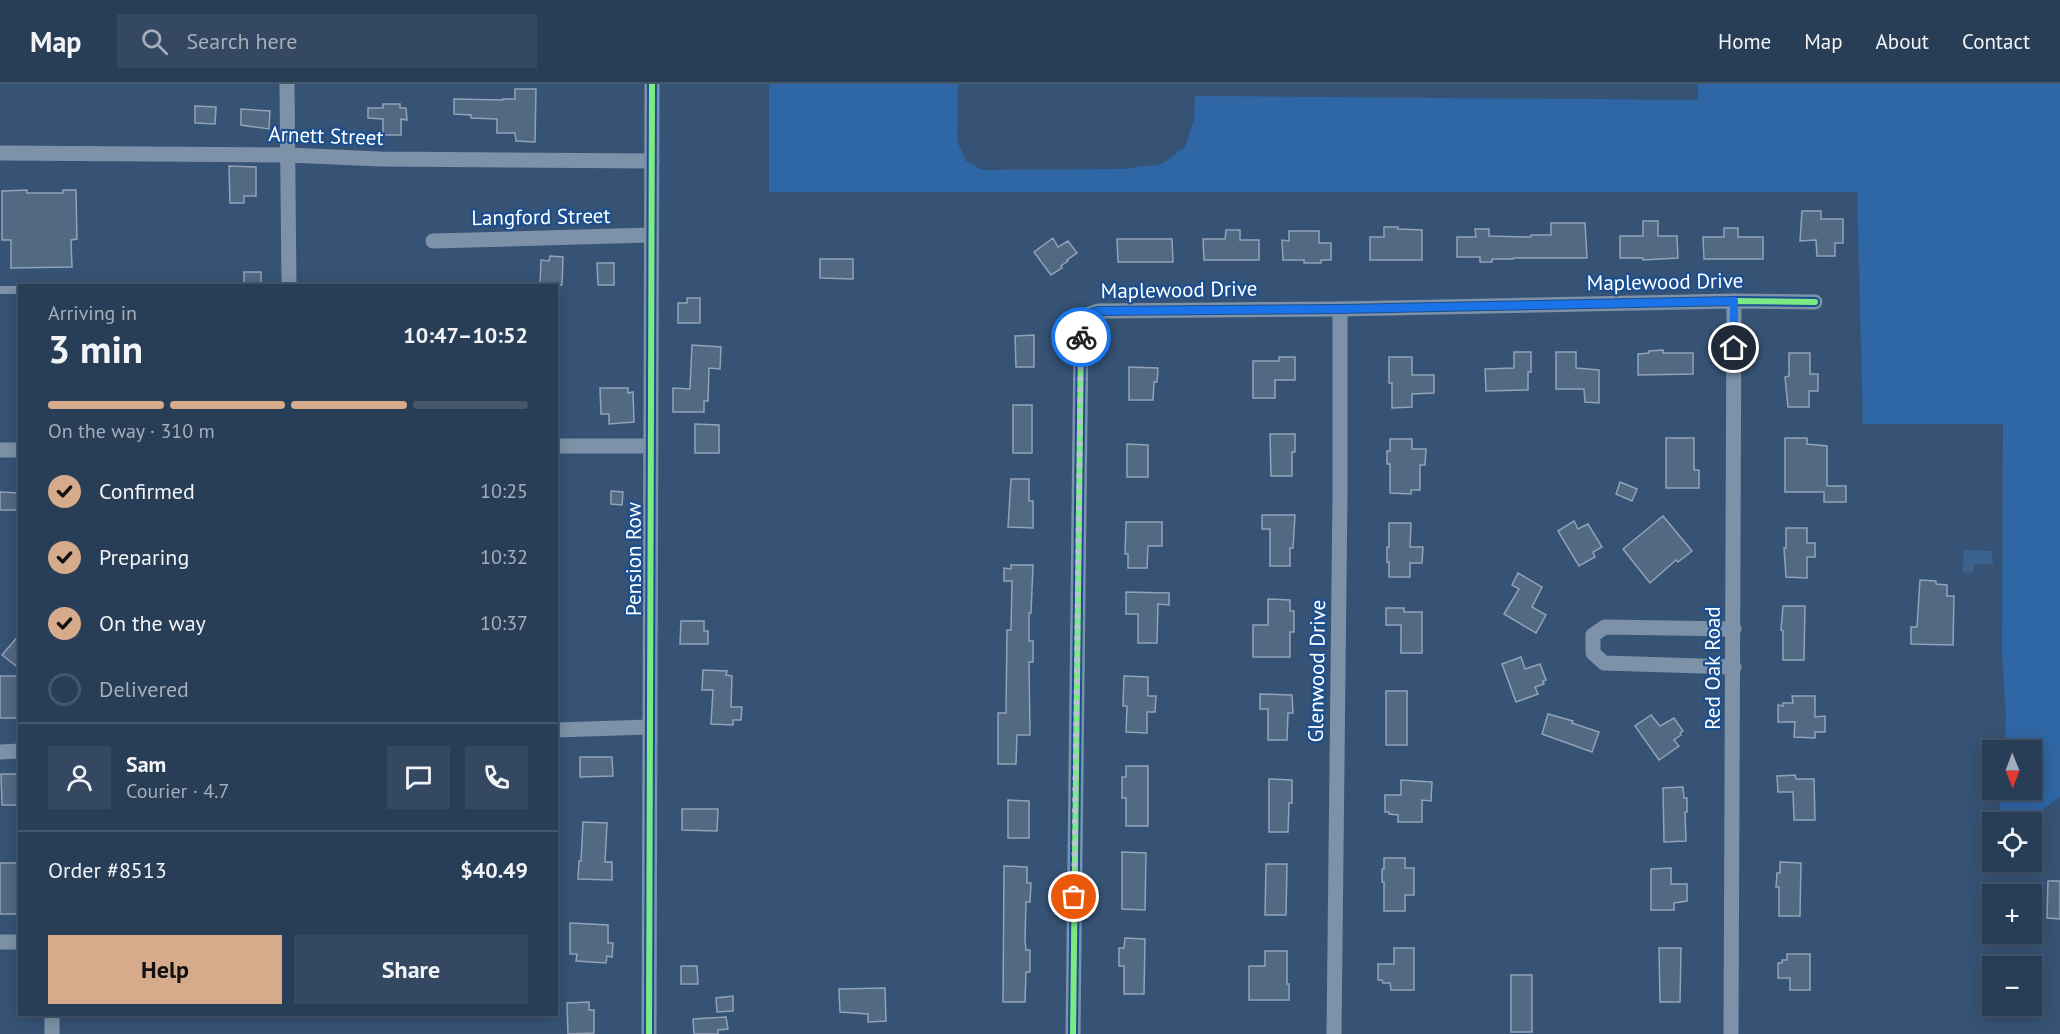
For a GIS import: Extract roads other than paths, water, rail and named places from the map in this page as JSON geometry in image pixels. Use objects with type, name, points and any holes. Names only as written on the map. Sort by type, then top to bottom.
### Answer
[{"type":"street","points":[[287,84],[289,284]]},
{"type":"street","name":"Pension Row","points":[[649,1034],[652,84]]},
{"type":"street","name":"Arnett Street","points":[[0,153],[652,161]]},
{"type":"street","name":"Langford Street","points":[[433,241],[651,235]]},
{"type":"street","name":"Maplewood Drive","points":[[1073,1034],[1083,316],[1098,311],[1340,309],[1734,301],[1815,302]]},
{"type":"street","name":"Red Oak Road","points":[[1731,1034],[1734,301]]},
{"type":"street","name":"Glenwood Drive","points":[[1334,1034],[1340,309]]},
{"type":"street","points":[[558,446],[651,446]]},
{"type":"street","points":[[0,450],[18,450]]},
{"type":"street","points":[[1734,629],[1605,627],[1593,635],[1593,653],[1604,663],[1734,667]]},
{"type":"street","points":[[558,730],[649,727]]},
{"type":"street","points":[[0,752],[18,751]]},
{"type":"street","points":[[0,942],[18,942]]},
{"type":"street","points":[[52,1016],[52,1034]]},
{"type":"lane","points":[[0,290],[18,290]]}]
